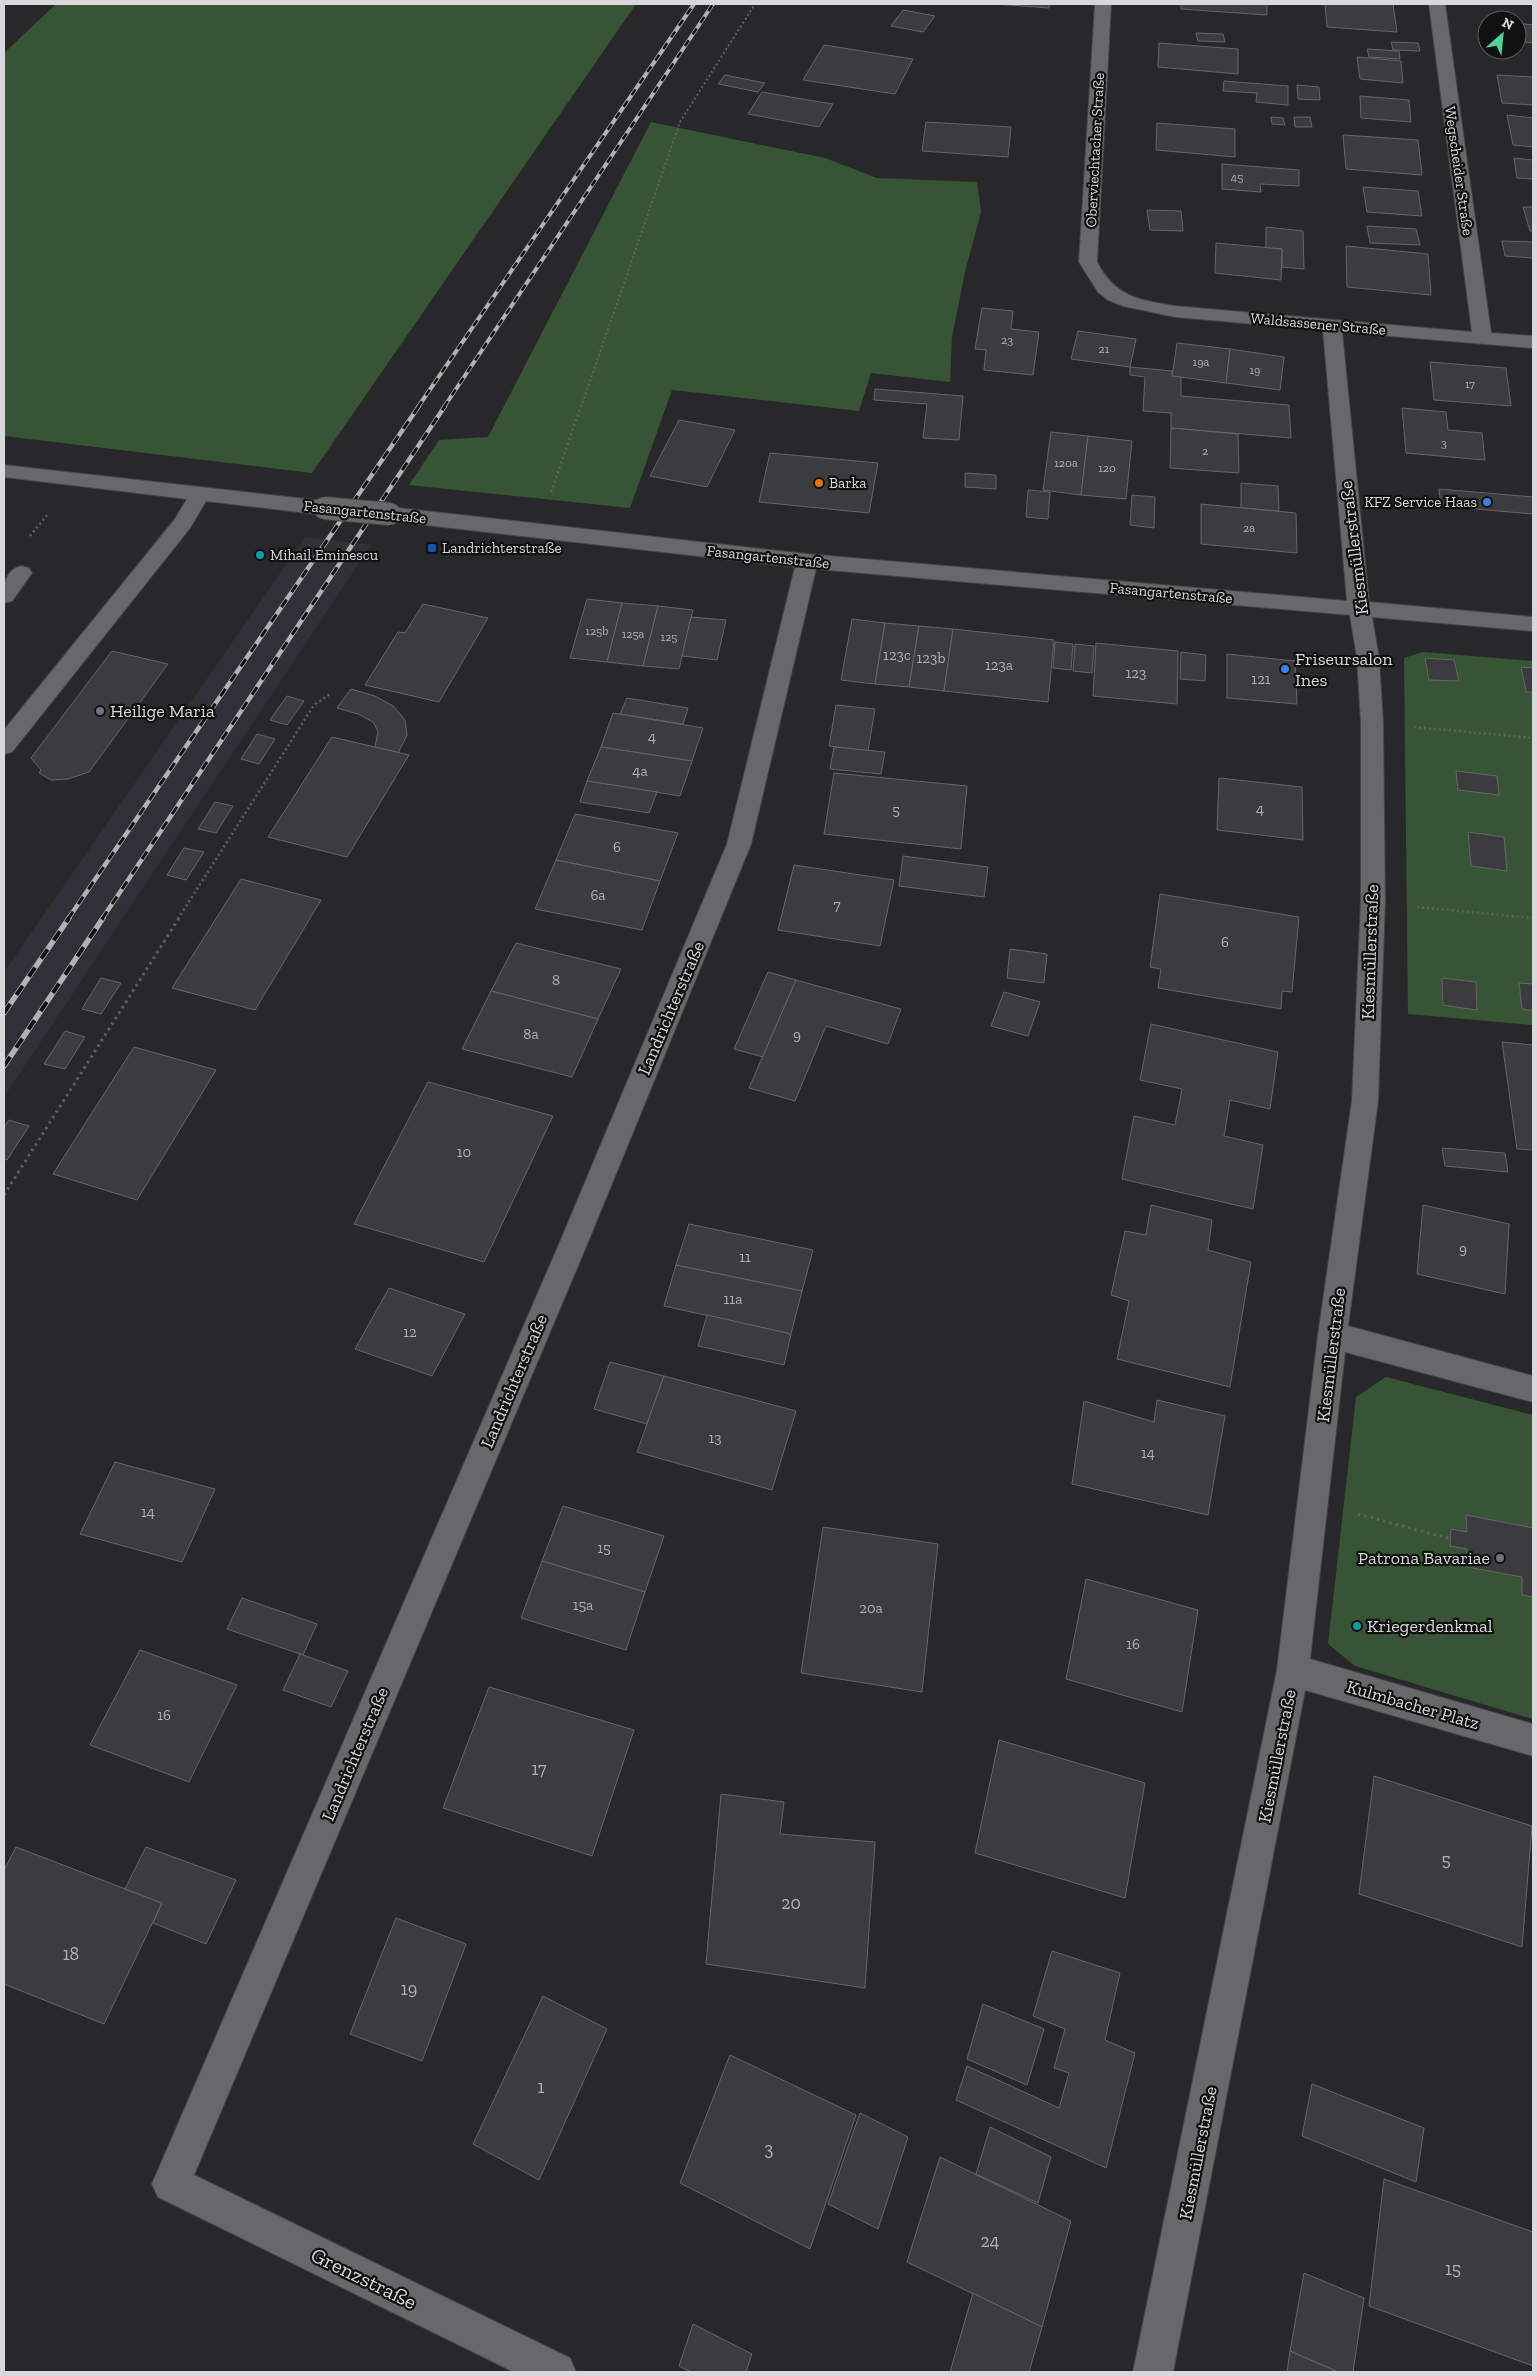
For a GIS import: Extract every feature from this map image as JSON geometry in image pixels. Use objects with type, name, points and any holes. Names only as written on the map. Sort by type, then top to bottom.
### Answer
[{"type":"street","name":"Oberviechtacher Straße","points":[[1102,4],[1088,262],[1097,280],[1106,291]]},
{"type":"street","name":"Wegscheider Straße","points":[[1436,4],[1482,339]]},
{"type":"street","name":"Waldsassener Straße","points":[[1106,291],[1130,302],[1159,308],[1332,326],[1533,342]]},
{"type":"street","name":"Kiesmüllerstraße","points":[[1153,2372],[1293,1670],[1332,1336],[1365,1101],[1373,900],[1372,723],[1368,658],[1355,583],[1332,326]]},
{"type":"street","name":"Fasangartenstraße","points":[[4,470],[200,494],[807,561],[1533,624]]},
{"type":"street","points":[[4,746],[175,533],[200,494]]},
{"type":"street","name":"Landrichterstraße","points":[[171,2184],[577,1233],[740,844],[807,561]]},
{"type":"street","points":[[4,596],[21,573]]},
{"type":"street","points":[[1332,1336],[1533,1389]]},
{"type":"street","name":"Kulmbacher Platz","points":[[1293,1670],[1533,1740]]},
{"type":"street","name":"Grenzstraße","points":[[171,2184],[556,2372]]},
{"type":"path","points":[[551,492],[680,122],[755,4]]},
{"type":"path","points":[[4,1195],[314,705],[330,694]]},
{"type":"path","points":[[1372,723],[1533,738]]},
{"type":"path","points":[[1373,900],[1533,918]]},
{"type":"path","points":[[1314,1502],[1451,1539]]},
{"type":"shaded area","points":[[305,537],[371,545],[4,1097],[4,972]]},
{"type":"green space","points":[[56,4],[636,4],[312,473],[4,436],[4,53]]},
{"type":"green space","points":[[651,122],[825,158],[877,178],[977,182],[981,212],[965,272],[952,337],[950,382],[871,373],[859,411],[672,390],[630,508],[409,485],[439,440],[488,437]]},
{"type":"green space","points":[[1423,652],[1533,661],[1533,1025],[1408,1014],[1404,658]]},
{"type":"green space","points":[[1386,1377],[1533,1415],[1533,1719],[1355,1666],[1328,1644],[1356,1397]]},
{"type":"building","points":[[996,4],[1049,4],[1049,8]]},
{"type":"building","points":[[1181,4],[1267,4],[1267,15],[1181,9]]},
{"type":"building","points":[[1325,4],[1393,4],[1397,32],[1327,27]]},
{"type":"building","points":[[903,10],[935,16],[923,32],[891,26]]},
{"type":"building","points":[[1527,24],[1533,25],[1533,43],[1527,42]]},
{"type":"building","points":[[1196,33],[1223,34],[1225,42],[1198,41]]},
{"type":"building","points":[[1391,42],[1418,43],[1420,51],[1393,50]]},
{"type":"building","points":[[1159,43],[1238,49],[1238,74],[1158,67]]},
{"type":"building","points":[[824,45],[913,59],[895,94],[803,80]]},
{"type":"building","points":[[1367,49],[1399,51],[1400,59],[1369,57]]},
{"type":"building","points":[[1357,57],[1401,61],[1403,83],[1360,79]]},
{"type":"building","points":[[725,75],[765,83],[758,92],[718,84]]},
{"type":"building","points":[[1497,75],[1533,77],[1533,105],[1502,103]]},
{"type":"building","points":[[1224,81],[1288,86],[1288,105],[1256,102],[1257,93],[1223,91]]},
{"type":"building","points":[[1297,85],[1319,87],[1320,100],[1298,99]]},
{"type":"building","points":[[762,92],[833,104],[819,127],[748,114]]},
{"type":"building","points":[[1360,96],[1409,100],[1411,122],[1361,118]]},
{"type":"building","points":[[1507,115],[1533,118],[1533,147],[1513,145]]},
{"type":"building","points":[[1271,117],[1283,118],[1285,125],[1272,124]]},
{"type":"building","points":[[1294,117],[1310,117],[1312,127],[1295,127]]},
{"type":"building","points":[[926,122],[1011,127],[1008,157],[922,151]]},
{"type":"building","points":[[1157,123],[1235,129],[1235,157],[1156,150]]},
{"type":"building","points":[[1343,135],[1418,140],[1422,175],[1346,169]]},
{"type":"building","points":[[1514,158],[1533,160],[1533,179],[1517,178]]},
{"type":"building","points":[[1222,164],[1299,170],[1299,186],[1260,184],[1261,192],[1222,189]]},
{"type":"building","points":[[1363,187],[1418,191],[1422,216],[1367,212]]},
{"type":"building","points":[[1523,207],[1533,207],[1533,231],[1530,231]]},
{"type":"building","points":[[1147,210],[1181,211],[1183,231],[1150,230]]},
{"type":"building","points":[[1367,226],[1416,229],[1420,245],[1370,243]]},
{"type":"building","points":[[1266,227],[1303,231],[1304,269],[1282,267],[1282,249],[1266,248]]},
{"type":"building","points":[[1502,241],[1533,242],[1533,258],[1505,256]]},
{"type":"building","points":[[1216,243],[1282,249],[1281,280],[1215,273]]},
{"type":"building","points":[[1346,246],[1428,254],[1431,295],[1347,287]]},
{"type":"building","points":[[982,308],[1013,311],[1011,329],[1039,332],[1033,375],[984,370],[986,350],[975,349]]},
{"type":"building","points":[[1078,331],[1136,339],[1130,367],[1071,359]]},
{"type":"building","points":[[1177,343],[1230,349],[1226,383],[1172,376]]},
{"type":"building","points":[[1230,349],[1284,357],[1280,390],[1226,383]]},
{"type":"building","points":[[1430,362],[1506,368],[1511,406],[1434,400]]},
{"type":"building","points":[[1130,367],[1172,371],[1172,376],[1181,377],[1181,396],[1289,405],[1291,438],[1171,428],[1171,413],[1143,411],[1145,377],[1130,375]]},
{"type":"building","points":[[875,389],[963,396],[959,440],[923,438],[927,404],[874,400]]},
{"type":"building","points":[[1402,408],[1446,412],[1448,430],[1482,433],[1485,460],[1406,453]]},
{"type":"building","points":[[679,420],[735,430],[707,487],[650,476]]},
{"type":"building","points":[[1171,428],[1238,434],[1239,473],[1170,468]]},
{"type":"building","points":[[1051,432],[1088,436],[1081,495],[1043,490]]},
{"type":"building","points":[[1088,436],[1132,441],[1126,499],[1081,495]]},
{"type":"building","name":"Barka","points":[[770,453],[878,463],[869,513],[759,502]]},
{"type":"building","points":[[965,473],[996,475],[996,489],[965,487]]},
{"type":"building","points":[[1241,483],[1278,486],[1279,511],[1241,508]]},
{"type":"building","name":"KFZ Service Haas","points":[[1439,489],[1533,497],[1533,514],[1441,506]]},
{"type":"building","points":[[1028,490],[1050,492],[1048,519],[1026,517]]},
{"type":"building","points":[[1132,495],[1155,497],[1154,528],[1130,525]]},
{"type":"building","points":[[1201,504],[1296,513],[1297,553],[1201,544]]},
{"type":"building","points":[[587,599],[622,603],[607,662],[570,658]]},
{"type":"building","points":[[622,603],[658,606],[643,666],[607,662]]},
{"type":"building","points":[[423,604],[488,618],[439,702],[365,685],[398,632],[405,633]]},
{"type":"building","points":[[658,606],[693,610],[679,669],[643,666]]},
{"type":"building","points":[[691,617],[726,620],[717,660],[682,656]]},
{"type":"building","points":[[852,619],[885,623],[875,684],[841,680]]},
{"type":"building","points":[[885,623],[919,626],[909,687],[875,684]]},
{"type":"building","points":[[919,626],[953,629],[944,691],[909,687]]},
{"type":"building","points":[[953,629],[1054,640],[1048,702],[944,691]]},
{"type":"building","points":[[1055,642],[1073,644],[1071,670],[1053,668]]},
{"type":"building","points":[[1096,643],[1178,651],[1177,704],[1093,696]]},
{"type":"building","points":[[1075,644],[1094,646],[1092,673],[1073,671]]},
{"type":"building","name":"Heilige Maria","points":[[112,651],[168,664],[89,772],[68,779],[51,780],[39,773],[41,770],[31,758]]},
{"type":"building","points":[[1181,652],[1206,655],[1205,681],[1180,679]]},
{"type":"building","points":[[1227,654],[1295,661],[1297,704],[1227,698]]},
{"type":"building","points":[[1425,658],[1454,660],[1459,681],[1429,680]]},
{"type":"building","points":[[1521,667],[1533,668],[1533,692],[1526,692]]},
{"type":"building","points":[[351,689],[375,696],[393,706],[405,720],[407,735],[398,753],[375,747],[378,731],[373,722],[358,714],[337,708]]},
{"type":"building","points":[[287,696],[304,701],[287,725],[270,720]]},
{"type":"building","points":[[627,698],[688,708],[683,724],[620,714]]},
{"type":"building","points":[[836,705],[875,709],[868,751],[829,746]]},
{"type":"building","points":[[613,713],[703,728],[692,761],[601,747]]},
{"type":"building","points":[[257,734],[275,739],[259,764],[241,759]]},
{"type":"building","points":[[332,737],[409,755],[347,857],[268,837]]},
{"type":"building","points":[[601,747],[692,761],[680,796],[587,781]]},
{"type":"building","points":[[834,747],[885,752],[881,774],[830,769]]},
{"type":"building","points":[[1456,771],[1497,776],[1499,795],[1458,790]]},
{"type":"building","points":[[834,773],[967,786],[961,849],[824,834]]},
{"type":"building","points":[[1219,778],[1302,787],[1303,840],[1217,830]]},
{"type":"building","points":[[587,781],[657,792],[649,813],[580,802]]},
{"type":"building","points":[[215,802],[233,806],[216,833],[198,829]]},
{"type":"building","points":[[575,814],[678,833],[660,881],[556,860]]},
{"type":"building","points":[[1468,832],[1504,837],[1507,871],[1471,866]]},
{"type":"building","points":[[184,848],[204,852],[186,880],[167,875]]},
{"type":"building","points":[[903,856],[988,867],[984,897],[899,886]]},
{"type":"building","points":[[556,860],[660,881],[642,930],[535,909]]},
{"type":"building","points":[[794,865],[894,880],[880,946],[778,930]]},
{"type":"building","points":[[241,879],[321,900],[255,1010],[172,988]]},
{"type":"building","points":[[1160,894],[1299,917],[1292,992],[1282,991],[1281,1009],[1158,988],[1161,969],[1150,967]]},
{"type":"building","points":[[516,943],[621,969],[598,1019],[491,991]]},
{"type":"building","points":[[1010,949],[1047,954],[1044,983],[1007,978]]},
{"type":"building","points":[[768,972],[796,980],[763,1057],[734,1049]]},
{"type":"building","points":[[101,978],[121,983],[101,1014],[82,1009]]},
{"type":"building","points":[[1442,978],[1476,982],[1477,1010],[1443,1005]]},
{"type":"building","points":[[796,980],[901,1009],[888,1044],[826,1026],[795,1101],[749,1088]]},
{"type":"building","points":[[1519,983],[1533,984],[1533,1011],[1522,1009]]},
{"type":"building","points":[[491,991],[598,1019],[572,1077],[462,1049]]},
{"type":"building","points":[[1004,992],[1040,1002],[1028,1036],[991,1026]]},
{"type":"building","points":[[1151,1024],[1278,1052],[1270,1109],[1230,1100],[1224,1136],[1263,1145],[1253,1209],[1122,1179],[1134,1116],[1175,1125],[1182,1089],[1140,1080]]},
{"type":"building","points":[[65,1031],[85,1037],[65,1069],[44,1064]]},
{"type":"building","points":[[1502,1042],[1533,1045],[1533,1150],[1517,1149]]},
{"type":"building","points":[[134,1047],[216,1070],[137,1200],[53,1174]]},
{"type":"building","points":[[428,1082],[553,1116],[484,1262],[354,1224]]},
{"type":"building","points":[[9,1120],[29,1126],[7,1160],[4,1159],[4,1127]]},
{"type":"building","points":[[1442,1148],[1505,1153],[1508,1172],[1445,1166]]},
{"type":"building","points":[[1151,1205],[1212,1220],[1208,1250],[1251,1262],[1230,1387],[1117,1359],[1129,1301],[1111,1295],[1125,1231],[1146,1235]]},
{"type":"building","points":[[1423,1205],[1509,1224],[1505,1294],[1417,1274]]},
{"type":"building","points":[[689,1224],[813,1250],[802,1291],[676,1265]]},
{"type":"building","points":[[676,1265],[802,1291],[791,1334],[664,1306]]},
{"type":"building","points":[[389,1288],[465,1314],[432,1376],[355,1349]]},
{"type":"building","points":[[707,1315],[791,1334],[784,1365],[698,1346]]},
{"type":"building","points":[[610,1362],[664,1376],[647,1424],[594,1409]]},
{"type":"building","points":[[664,1376],[796,1411],[772,1490],[637,1452]]},
{"type":"building","points":[[1157,1400],[1225,1416],[1208,1515],[1072,1484],[1084,1401],[1154,1422]]},
{"type":"building","points":[[115,1462],[215,1489],[182,1562],[80,1534]]},
{"type":"building","points":[[563,1506],[664,1536],[645,1592],[542,1561]]},
{"type":"building","name":"Patrona Bavariae","points":[[1466,1515],[1533,1528],[1533,1597],[1522,1595],[1522,1577],[1467,1567],[1467,1549],[1450,1546],[1451,1529],[1467,1532]]},
{"type":"building","points":[[823,1527],[938,1544],[922,1692],[801,1673]]},
{"type":"building","points":[[542,1561],[645,1592],[626,1650],[521,1618]]},
{"type":"building","points":[[1086,1579],[1198,1610],[1182,1712],[1066,1679]]},
{"type":"building","points":[[242,1598],[317,1624],[303,1655],[227,1629]]},
{"type":"building","points":[[140,1650],[237,1685],[189,1782],[90,1745]]},
{"type":"building","points":[[300,1654],[348,1671],[331,1707],[283,1690]]},
{"type":"building","points":[[489,1687],[634,1730],[592,1856],[443,1808]]},
{"type":"building","points":[[999,1740],[1145,1783],[1125,1898],[975,1853]]},
{"type":"building","points":[[1374,1776],[1532,1826],[1522,1947],[1359,1894]]},
{"type":"building","points":[[721,1794],[784,1802],[780,1834],[875,1842],[865,1988],[706,1964]]},
{"type":"building","points":[[16,1847],[162,1903],[104,2024],[4,1984],[4,1870]]},
{"type":"building","points":[[146,1847],[236,1880],[206,1944],[153,1923],[162,1903],[125,1889]]},
{"type":"building","points":[[396,1918],[466,1944],[422,2061],[350,2034]]},
{"type":"building","points":[[1052,1951],[1120,1973],[1105,2040],[1135,2053],[1106,2168],[956,2100],[967,2066],[1059,2108],[1069,2073],[1054,2068],[1065,2029],[1033,2016]]},
{"type":"building","points":[[543,1996],[607,2029],[539,2180],[473,2144]]},
{"type":"building","points":[[983,2004],[1044,2029],[1027,2085],[967,2059]]},
{"type":"building","points":[[730,2055],[856,2115],[810,2249],[680,2183]]},
{"type":"building","points":[[1312,2084],[1424,2128],[1416,2182],[1302,2136]]},
{"type":"building","points":[[860,2113],[908,2137],[878,2229],[828,2204]]},
{"type":"building","points":[[990,2127],[1051,2157],[1038,2203],[976,2174]]},
{"type":"building","points":[[940,2157],[1071,2221],[1042,2327],[907,2262]]},
{"type":"building","points":[[1384,2179],[1533,2232],[1533,2366],[1369,2306]]},
{"type":"building","points":[[1304,2273],[1364,2298],[1353,2372],[1338,2372],[1290,2351]]},
{"type":"building","points":[[973,2293],[1042,2327],[1029,2372],[950,2372]]},
{"type":"building","points":[[693,2324],[752,2354],[746,2372],[691,2372],[679,2366]]},
{"type":"building","points":[[1290,2351],[1338,2372],[1287,2372]]},
{"type":"railway","points":[[418,407],[694,4]]},
{"type":"railway","points":[[444,407],[713,4]]},
{"type":"railway","points":[[68,919],[419,406]]},
{"type":"railway","points":[[102,919],[445,406]]},
{"type":"railway","points":[[4,1013],[69,918]]},
{"type":"railway","points":[[4,1066],[103,918]]},
{"type":"place","name":"Barka","points":[[819,483]]},
{"type":"place","name":"KFZ Service Haas","points":[[1487,502]]},
{"type":"place","name":"Landrichterstraße","points":[[432,548]]},
{"type":"place","name":"Mihail Eminescu","points":[[260,555]]},
{"type":"place","name":"Friseursalon Ines","points":[[1285,669]]},
{"type":"place","name":"Heilige Maria","points":[[100,711]]},
{"type":"place","name":"Patrona Bavariae","points":[[1500,1558]]},
{"type":"place","name":"Kriegerdenkmal","points":[[1357,1626]]}]
